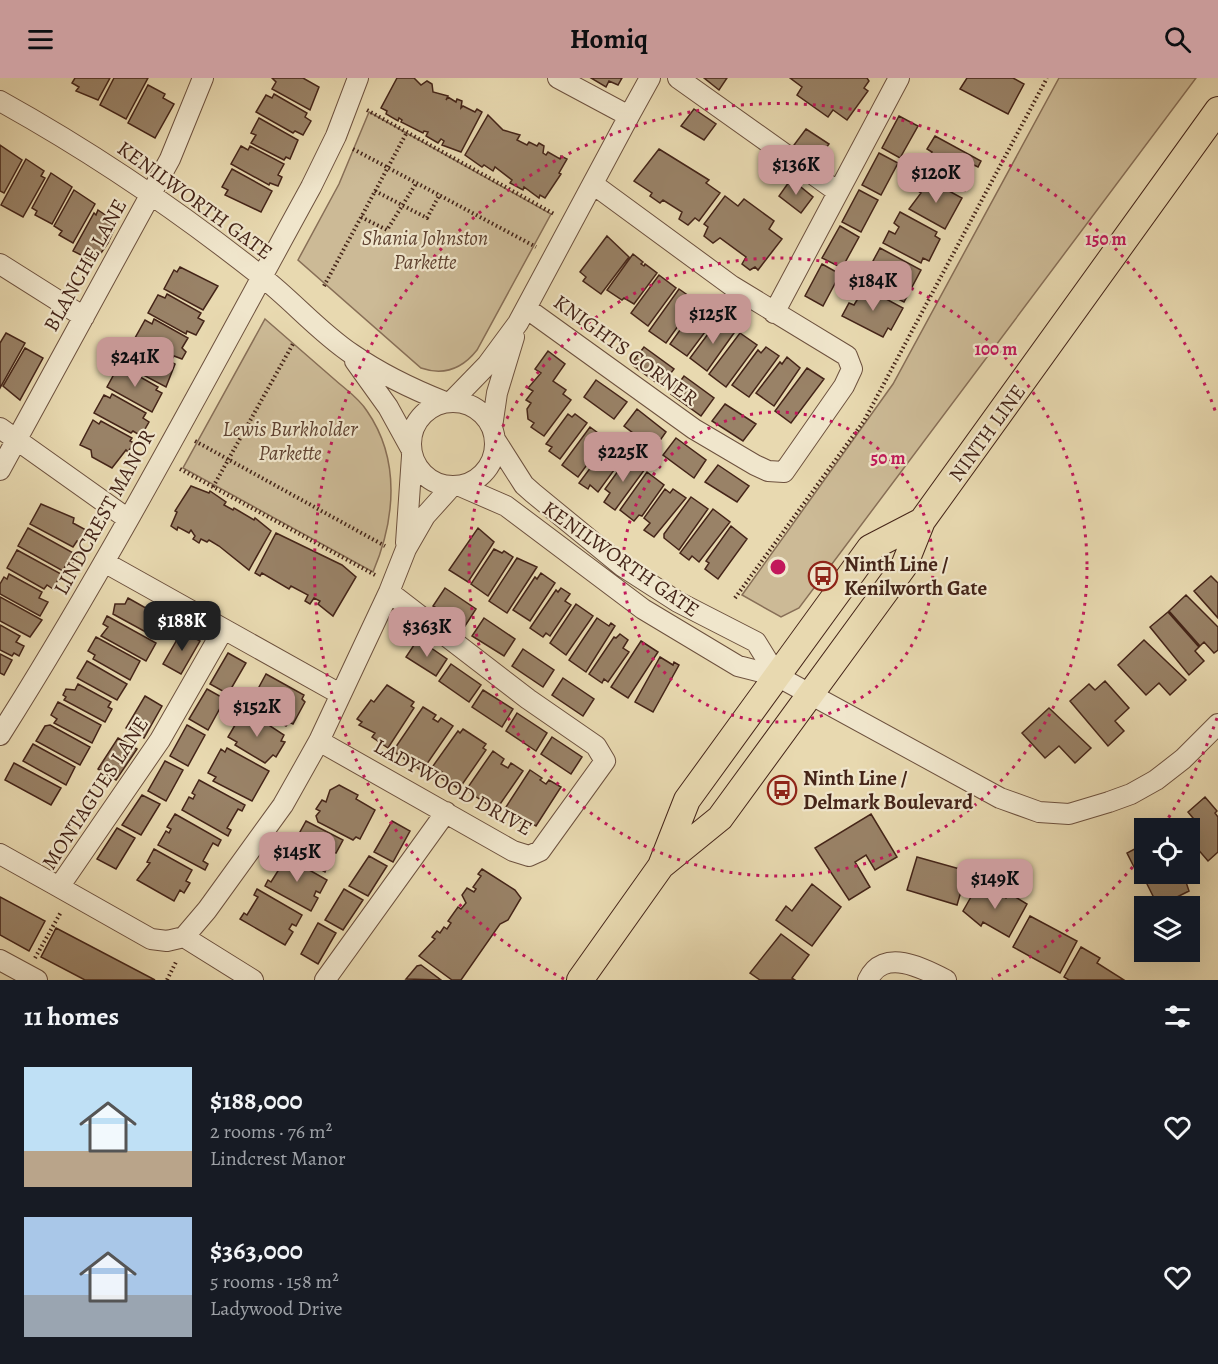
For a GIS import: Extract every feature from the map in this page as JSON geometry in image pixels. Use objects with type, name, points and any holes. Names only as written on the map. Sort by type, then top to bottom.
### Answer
[{"type":"main road","name":"NINTH LINE","points":[[661,866],[720,818],[904,566],[922,521],[1218,110]]},
{"type":"main road","name":"NINTH LINE","points":[[580,980],[661,866],[687,800],[870,548],[922,521]]},
{"type":"street","name":"BLANCHE LANE","points":[[0,470],[8,434],[84,317],[151,195],[170,159],[203,78]]},
{"type":"street","name":"LINDCREST MANOR","points":[[0,735],[104,562],[262,277],[336,136],[358,78]]},
{"type":"street","points":[[558,78],[629,116]]},
{"type":"street","points":[[406,549],[411,435],[423,413],[449,401],[487,365],[522,316],[650,78]]},
{"type":"street","points":[[678,78],[838,192]]},
{"type":"street","points":[[774,313],[899,78]]},
{"type":"street","name":"KENILWORTH GATE","points":[[0,101],[64,137],[151,195],[262,277],[350,353],[403,385],[449,401]]},
{"type":"street","name":"KNIGHTS CORNER","points":[[522,316],[694,429],[768,471],[784,471],[844,386],[852,369],[847,356],[732,286],[594,184]]},
{"type":"street","points":[[0,264],[84,317]]},
{"type":"street","points":[[411,452],[425,476],[436,482],[456,486],[472,482],[490,465],[497,393],[522,316]]},
{"type":"street","name":"KENILWORTH GATE","points":[[350,353],[388,407],[411,452]]},
{"type":"street","points":[[449,401],[473,406],[484,415],[494,434]]},
{"type":"street","points":[[8,434],[128,519]]},
{"type":"street","name":"KENILWORTH GATE","points":[[494,434],[524,485],[533,493],[622,566],[678,602],[756,642],[777,676]]},
{"type":"street","name":"KENILWORTH GATE","points":[[456,486],[506,506],[643,609],[738,666],[777,676]]},
{"type":"street","points":[[254,980],[184,937],[207,910],[283,805],[319,741],[389,592],[406,549],[425,516],[456,486]]},
{"type":"street","points":[[104,562],[340,694]]},
{"type":"street","name":"LADYWOOD DRIVE","points":[[319,741],[513,851],[529,856],[540,851],[605,761],[596,746],[528,699],[389,592]]},
{"type":"street","name":"MONTAGUES LANE","points":[[184,937],[167,941],[151,939],[59,887],[160,740],[223,630]]},
{"type":"street","points":[[777,676],[1000,798],[1039,812],[1069,814],[1131,794],[1183,759],[1218,724]]},
{"type":"street","points":[[325,980],[446,812]]},
{"type":"street","points":[[0,854],[59,887]]},
{"type":"street","points":[[0,960],[34,972]]},
{"type":"street","points":[[868,980],[872,970],[884,964],[899,962],[919,965],[946,980]]},
{"type":"path","points":[[735,598],[864,421],[1047,78]]},
{"type":"path","points":[[367,110],[554,213]]},
{"type":"path","points":[[324,285],[406,132]]},
{"type":"path","points":[[353,149],[536,247]]},
{"type":"path","points":[[361,217],[387,230],[417,182]]},
{"type":"path","points":[[375,192],[427,218],[440,194]]},
{"type":"path","points":[[213,487],[294,342]]},
{"type":"path","points":[[195,441],[385,546]]},
{"type":"path","points":[[180,469],[375,575]]},
{"type":"path","points":[[34,972],[61,912]]},
{"type":"path","points":[[167,980],[176,962]]},
{"type":"green space","points":[[1059,78],[1196,78],[799,608],[781,617],[742,595],[893,384]]},
{"type":"green space","name":"Shania Johnston Parkette","points":[[369,112],[551,214],[477,350],[465,362],[452,369],[437,371],[421,368],[298,260],[339,184]]},
{"type":"green space","name":"Lewis Burkholder Parkette","points":[[265,319],[356,398],[364,406],[378,430],[390,470],[391,490],[386,532],[373,572],[183,468]]},
{"type":"building","points":[[75,78],[110,78],[98,100],[76,91],[79,87],[72,83]]},
{"type":"building","points":[[114,78],[148,78],[126,119],[100,105]]},
{"type":"building","points":[[272,78],[303,78],[319,87],[310,110],[272,89],[276,82]]},
{"type":"building","points":[[397,78],[414,78],[421,85],[427,81],[432,84],[433,92],[448,96],[446,100],[448,97],[456,102],[457,99],[462,101],[461,108],[463,106],[475,112],[477,109],[482,112],[461,152],[442,145],[444,141],[441,139],[438,143],[426,136],[428,132],[423,133],[401,122],[399,118],[398,121],[386,114],[387,111],[381,108]]},
{"type":"building","points":[[591,78],[622,78],[618,85],[609,81],[606,87]]},
{"type":"building","points":[[704,78],[727,78],[719,90]]},
{"type":"building","points":[[790,78],[867,78],[869,81],[864,88],[868,91],[847,120],[833,110],[828,117],[797,95],[802,87]]},
{"type":"building","points":[[967,78],[1013,78],[1024,84],[1008,114],[960,89]]},
{"type":"building","points":[[148,85],[165,94],[163,98],[174,104],[155,138],[128,123]]},
{"type":"building","points":[[274,94],[307,113],[305,117],[311,121],[303,135],[295,131],[293,133],[256,112],[266,95],[272,98]]},
{"type":"building","points":[[694,109],[716,124],[704,140],[681,126]]},
{"type":"building","points":[[488,115],[503,130],[520,135],[517,140],[527,145],[529,142],[537,146],[539,143],[544,146],[543,153],[546,155],[548,152],[560,159],[561,156],[567,159],[559,173],[561,174],[545,198],[540,195],[539,198],[524,187],[523,190],[510,183],[512,180],[495,167],[493,171],[484,165],[482,167],[465,155]]},
{"type":"building","points":[[899,116],[918,126],[900,158],[882,148]]},
{"type":"building","points":[[259,118],[298,140],[290,159],[286,157],[284,160],[251,143],[256,135],[251,133]]},
{"type":"building","points":[[806,129],[829,144],[817,160],[794,145]]},
{"type":"building","points":[[935,136],[981,161],[978,167],[974,165],[964,183],[968,185],[965,191],[918,167],[925,154],[929,156],[932,152],[927,149]]},
{"type":"building","points":[[0,145],[22,160],[4,193],[0,191]]},
{"type":"building","points":[[241,146],[248,150],[250,146],[284,164],[278,175],[282,177],[278,186],[270,183],[269,185],[231,164]]},
{"type":"building","points":[[659,149],[709,180],[706,183],[720,193],[699,221],[695,218],[688,225],[679,219],[682,212],[663,200],[660,203],[650,196],[652,193],[634,181]]},
{"type":"building","points":[[879,153],[898,163],[881,195],[862,185]]},
{"type":"building","points":[[26,159],[44,171],[41,176],[45,178],[23,217],[1,205]]},
{"type":"building","points":[[232,169],[272,191],[261,212],[225,195],[228,190],[222,187]]},
{"type":"building","points":[[51,173],[72,187],[52,224],[35,215],[37,211],[32,208]]},
{"type":"building","points":[[925,178],[962,198],[945,229],[909,209],[921,193],[918,191]]},
{"type":"building","points":[[791,179],[813,197],[801,213],[779,196]]},
{"type":"building","points":[[74,190],[95,204],[73,243],[59,235],[62,231],[54,226]]},
{"type":"building","points":[[859,190],[878,200],[861,232],[842,222]]},
{"type":"building","points":[[725,196],[738,206],[744,199],[774,221],[769,229],[782,239],[758,270],[755,267],[750,270],[742,264],[746,257],[720,238],[713,243],[704,236],[708,227],[704,224]]},
{"type":"building","points":[[98,210],[117,223],[99,256],[95,254],[91,260],[73,251],[94,213],[96,215]]},
{"type":"building","points":[[900,212],[937,232],[935,236],[940,239],[929,261],[923,258],[921,263],[883,243],[889,231],[895,234],[899,227],[894,223]]},
{"type":"building","points":[[840,226],[859,237],[842,268],[822,258]]},
{"type":"building","points":[[607,236],[629,257],[601,294],[583,281],[586,277],[580,272]]},
{"type":"building","points":[[880,248],[921,270],[904,302],[863,281],[869,268],[875,270],[878,264],[873,261]]},
{"type":"building","points":[[633,254],[643,262],[641,264],[644,266],[645,264],[657,273],[634,304],[624,298],[622,300],[607,290]]},
{"type":"building","points":[[822,264],[840,274],[823,306],[805,296]]},
{"type":"building","points":[[180,267],[218,286],[203,310],[164,289],[174,270],[177,272]]},
{"type":"building","points":[[659,275],[676,288],[648,326],[631,313]]},
{"type":"building","points":[[860,285],[903,308],[891,330],[888,328],[883,337],[842,316],[849,303],[854,305],[857,300],[853,298]]},
{"type":"building","points":[[679,289],[696,301],[666,343],[649,331]]},
{"type":"building","points":[[167,294],[201,313],[198,318],[204,321],[196,335],[187,331],[186,334],[148,313],[158,295],[165,298]]},
{"type":"building","points":[[703,306],[717,316],[687,356],[670,344],[695,309],[699,312]]},
{"type":"building","points":[[720,318],[734,333],[707,371],[690,358]]},
{"type":"building","points":[[154,319],[188,338],[182,348],[186,352],[182,359],[174,356],[172,359],[135,338],[145,320],[152,324]]},
{"type":"building","points":[[6,333],[25,343],[0,388],[0,343]]},
{"type":"building","points":[[740,333],[757,345],[726,387],[709,374]]},
{"type":"building","points":[[136,342],[175,364],[166,387],[128,367],[132,359],[128,356]]},
{"type":"building","points":[[644,347],[674,369],[661,386],[631,364]]},
{"type":"building","points":[[766,347],[779,356],[749,397],[732,385],[758,350],[761,353]]},
{"type":"building","points":[[25,348],[43,358],[20,400],[3,386]]},
{"type":"building","points":[[548,351],[565,364],[553,381],[566,390],[563,394],[571,400],[544,436],[531,427],[534,423],[528,419],[527,409],[531,403],[526,400],[533,391],[528,388],[541,373],[535,369]]},
{"type":"building","points":[[787,357],[800,368],[774,406],[756,393],[780,362],[782,364]]},
{"type":"building","points":[[119,365],[158,387],[156,390],[162,393],[152,412],[107,387]]},
{"type":"building","points":[[807,368],[824,379],[791,423],[775,411]]},
{"type":"building","points":[[684,376],[714,398],[701,416],[671,394]]},
{"type":"building","points":[[596,380],[627,402],[614,419],[584,397]]},
{"type":"building","points":[[112,394],[146,413],[143,418],[149,422],[141,436],[94,413],[104,395],[110,398]]},
{"type":"building","points":[[725,404],[756,424],[743,441],[712,421]]},
{"type":"building","points":[[637,409],[666,432],[654,449],[624,426]]},
{"type":"building","points":[[568,414],[572,417],[575,414],[587,423],[560,459],[549,451],[552,447],[546,444]]},
{"type":"building","points":[[93,420],[99,424],[101,421],[132,438],[130,441],[134,443],[112,468],[92,457],[91,450],[80,445]]},
{"type":"building","points":[[590,427],[606,439],[578,477],[562,465]]},
{"type":"building","points":[[676,438],[706,460],[694,478],[663,455]]},
{"type":"building","points":[[612,439],[628,451],[598,492],[590,485],[588,489],[579,483]]},
{"type":"building","points":[[626,460],[631,463],[633,460],[645,469],[615,510],[604,502],[610,493],[605,489]]},
{"type":"building","points":[[718,465],[749,486],[737,502],[705,482]]},
{"type":"building","points":[[647,472],[664,485],[642,516],[639,515],[634,521],[620,510]]},
{"type":"building","points":[[191,486],[209,493],[210,491],[226,502],[224,505],[254,520],[255,518],[271,531],[249,570],[209,540],[207,542],[201,539],[199,543],[193,539],[195,536],[191,530],[189,533],[171,526],[177,512],[175,511]]},
{"type":"building","points":[[665,489],[670,493],[673,489],[686,498],[654,537],[644,530],[650,523],[644,518]]},
{"type":"building","points":[[691,497],[708,509],[679,550],[664,538],[664,534]]},
{"type":"building","points":[[41,504],[74,518],[73,523],[86,530],[79,542],[77,541],[73,547],[30,524]]},
{"type":"building","points":[[713,509],[730,522],[699,562],[692,556],[689,560],[680,553]]},
{"type":"building","points":[[731,526],[747,539],[718,579],[705,569],[709,563],[706,561]]},
{"type":"building","points":[[28,528],[77,555],[72,565],[67,562],[63,571],[18,546]]},
{"type":"building","points":[[478,528],[494,542],[468,582],[449,570]]},
{"type":"building","points":[[276,533],[342,565],[356,577],[333,616],[318,604],[320,601],[314,598],[310,604],[305,601],[308,595],[291,586],[289,589],[262,573],[260,576],[255,573]]},
{"type":"building","points":[[494,549],[502,553],[504,551],[513,557],[488,596],[471,584]]},
{"type":"building","points":[[17,550],[61,574],[53,589],[47,585],[44,589],[7,568]]},
{"type":"building","points":[[517,558],[537,567],[507,613],[489,601]]},
{"type":"building","points":[[541,573],[555,583],[530,621],[513,610],[535,577],[537,579]]},
{"type":"building","points":[[9,574],[42,592],[39,598],[48,602],[40,616],[0,594],[0,584],[4,577],[7,579]]},
{"type":"building","points":[[1211,576],[1218,583],[1218,618],[1194,591]]},
{"type":"building","points":[[445,588],[476,609],[465,626],[433,606]]},
{"type":"building","points":[[561,588],[570,594],[565,601],[571,605],[550,636],[546,633],[543,637],[530,628],[556,590],[558,592]]},
{"type":"building","points":[[1186,595],[1218,627],[1218,650],[1214,653],[1204,642],[1200,646],[1169,611]]},
{"type":"building","points":[[0,597],[42,620],[30,637],[0,621]]},
{"type":"building","points":[[128,598],[160,616],[157,621],[161,622],[153,636],[113,614],[115,604],[125,604]]},
{"type":"building","points":[[576,604],[593,616],[566,655],[550,643]]},
{"type":"building","points":[[1168,612],[1199,647],[1195,651],[1204,661],[1189,675],[1150,627]]},
{"type":"building","points":[[107,616],[156,643],[146,661],[101,636],[108,627],[103,624]]},
{"type":"building","points":[[484,618],[515,639],[504,656],[472,636]]},
{"type":"building","points":[[597,618],[609,626],[611,623],[615,626],[586,672],[569,660]]},
{"type":"building","points":[[0,625],[20,636],[16,642],[24,646],[19,656],[14,653],[12,656],[0,650]]},
{"type":"building","points":[[182,631],[200,641],[181,674],[163,664]]},
{"type":"building","points":[[620,634],[628,640],[623,648],[629,652],[608,682],[604,679],[602,683],[589,674],[614,637]]},
{"type":"building","points":[[96,637],[140,661],[130,680],[93,659],[95,655],[88,651]]},
{"type":"building","points":[[418,639],[447,659],[436,676],[406,657]]},
{"type":"building","points":[[1144,640],[1186,680],[1170,695],[1159,683],[1146,695],[1118,665]]},
{"type":"building","points":[[641,641],[658,652],[628,698],[611,687]]},
{"type":"building","points":[[523,649],[554,670],[543,687],[512,666]]},
{"type":"building","points":[[228,653],[246,663],[228,694],[210,684]]},
{"type":"building","points":[[0,654],[12,660],[4,675],[0,673]]},
{"type":"building","points":[[660,657],[673,665],[674,662],[679,665],[653,712],[635,702]]},
{"type":"building","points":[[87,661],[127,684],[117,700],[77,678]]},
{"type":"building","points":[[451,664],[481,685],[469,702],[439,681]]},
{"type":"building","points":[[266,674],[304,695],[302,699],[305,702],[293,724],[289,722],[286,726],[248,705],[255,693],[258,695],[262,689],[259,687]]},
{"type":"building","points":[[563,678],[594,699],[583,716],[552,695]]},
{"type":"building","points":[[1105,681],[1129,708],[1115,721],[1124,731],[1108,746],[1070,701],[1089,684],[1095,690]]},
{"type":"building","points":[[78,684],[111,702],[108,707],[112,709],[105,722],[64,700],[66,697],[63,695],[66,689],[75,690]]},
{"type":"building","points":[[387,685],[414,702],[411,706],[414,708],[388,748],[372,737],[375,733],[359,725],[362,722],[357,719],[371,700],[374,702]]},
{"type":"building","points":[[207,689],[225,699],[208,730],[189,719]]},
{"type":"building","points":[[483,690],[513,709],[502,727],[472,707]]},
{"type":"building","points":[[145,696],[162,706],[144,738],[126,728]]},
{"type":"building","points":[[58,702],[101,725],[92,743],[54,723],[57,719],[51,715]]},
{"type":"building","points":[[423,707],[436,715],[433,719],[438,722],[441,718],[453,726],[422,771],[393,751]]},
{"type":"building","points":[[1049,708],[1091,748],[1075,763],[1059,746],[1045,758],[1022,733]]},
{"type":"building","points":[[249,712],[284,735],[281,741],[285,742],[276,757],[273,755],[265,763],[235,745],[237,742],[228,737],[242,713],[246,716]]},
{"type":"building","points":[[517,713],[547,733],[536,751],[506,731]]},
{"type":"building","points":[[50,725],[90,747],[80,765],[36,741],[45,726]]},
{"type":"building","points":[[187,725],[205,735],[188,766],[170,756]]},
{"type":"building","points":[[463,729],[486,744],[483,748],[486,750],[459,789],[439,777],[442,772],[433,766],[458,731],[460,733]]},
{"type":"building","points":[[552,737],[582,757],[571,774],[541,754]]},
{"type":"building","points":[[118,738],[137,749],[116,780],[98,769]]},
{"type":"building","points":[[33,744],[75,767],[66,785],[23,761]]},
{"type":"building","points":[[227,748],[269,771],[252,801],[213,781],[216,777],[208,773],[221,749],[225,752]]},
{"type":"building","points":[[493,751],[504,759],[501,764],[508,768],[511,763],[523,771],[496,810],[466,790]]},
{"type":"building","points":[[165,761],[183,770],[166,801],[148,791]]},
{"type":"building","points":[[14,763],[61,788],[51,805],[5,780]]},
{"type":"building","points":[[530,770],[542,778],[540,780],[546,784],[549,780],[561,787],[536,826],[528,821],[524,825],[504,810]]},
{"type":"building","points":[[199,780],[245,805],[242,811],[238,809],[227,828],[231,830],[228,836],[182,810],[189,797],[193,799],[195,795],[192,793]]},
{"type":"building","points":[[339,785],[358,795],[356,799],[375,810],[360,839],[356,837],[353,840],[318,822],[316,816],[320,811],[316,809],[322,800],[326,802],[330,790]]},
{"type":"building","points":[[142,795],[160,804],[141,835],[122,825]]},
{"type":"building","points":[[1205,797],[1217,811],[1215,813],[1218,817],[1218,852],[1208,861],[1200,852],[1200,818],[1193,818],[1188,812]]},
{"type":"building","points":[[175,814],[221,840],[218,846],[213,843],[203,861],[208,864],[205,870],[158,845],[166,831],[169,833],[171,829],[167,827]]},
{"type":"building","points":[[871,814],[897,857],[875,870],[866,855],[855,862],[870,887],[849,900],[815,848]]},
{"type":"building","points":[[306,821],[343,840],[336,853],[333,852],[325,872],[289,852]]},
{"type":"building","points":[[392,821],[410,831],[393,862],[374,852]]},
{"type":"building","points":[[117,828],[135,838],[116,869],[97,859]]},
{"type":"building","points":[[154,849],[192,870],[186,881],[190,883],[184,893],[180,890],[174,901],[137,880],[150,863],[147,862]]},
{"type":"building","points":[[1134,849],[1134,867],[1127,853]]},
{"type":"building","points":[[281,854],[327,880],[320,893],[316,891],[314,896],[318,898],[311,911],[265,886],[268,880],[271,882],[283,863],[278,860]]},
{"type":"building","points":[[369,856],[387,866],[368,896],[349,886]]},
{"type":"building","points":[[917,857],[967,871],[957,905],[907,890]]},
{"type":"building","points":[[482,869],[515,890],[521,898],[508,920],[500,924],[461,980],[452,980],[419,956],[435,939],[432,937],[437,931],[440,933],[444,927],[447,929],[451,923],[448,921],[458,907],[461,909],[466,903],[462,895],[467,888],[474,892],[476,889],[473,887],[481,876],[478,874]]},
{"type":"building","points":[[979,883],[1006,898],[1009,893],[1027,904],[1009,937],[983,922],[981,926],[963,911]]},
{"type":"building","points":[[812,884],[841,907],[812,946],[776,920],[786,906],[792,911]]},
{"type":"building","points":[[1147,884],[1187,884],[1189,891],[1179,896],[1153,896]]},
{"type":"building","points":[[257,889],[302,915],[296,926],[292,924],[289,929],[293,932],[285,945],[240,919],[244,913],[247,915],[258,897],[254,895]]},
{"type":"building","points":[[344,889],[363,900],[343,930],[325,920]]},
{"type":"building","points":[[0,897],[45,921],[29,951],[0,935]]},
{"type":"building","points":[[1030,916],[1077,941],[1060,973],[1013,947]]},
{"type":"building","points":[[318,923],[336,933],[318,964],[301,954]]},
{"type":"building","points":[[56,928],[155,980],[85,980],[41,957]]},
{"type":"building","points":[[781,934],[809,955],[792,978],[795,980],[760,980],[750,973]]},
{"type":"building","points":[[1081,947],[1100,958],[1097,963],[1124,980],[1069,980],[1064,977]]},
{"type":"building","points":[[421,965],[441,980],[406,979],[417,966]]},
{"type":"place","name":"Ninth Line / Kenilworth Gate","points":[[823,576]]},
{"type":"place","name":"Ninth Line / Delmark Boulevard","points":[[782,790]]}]
